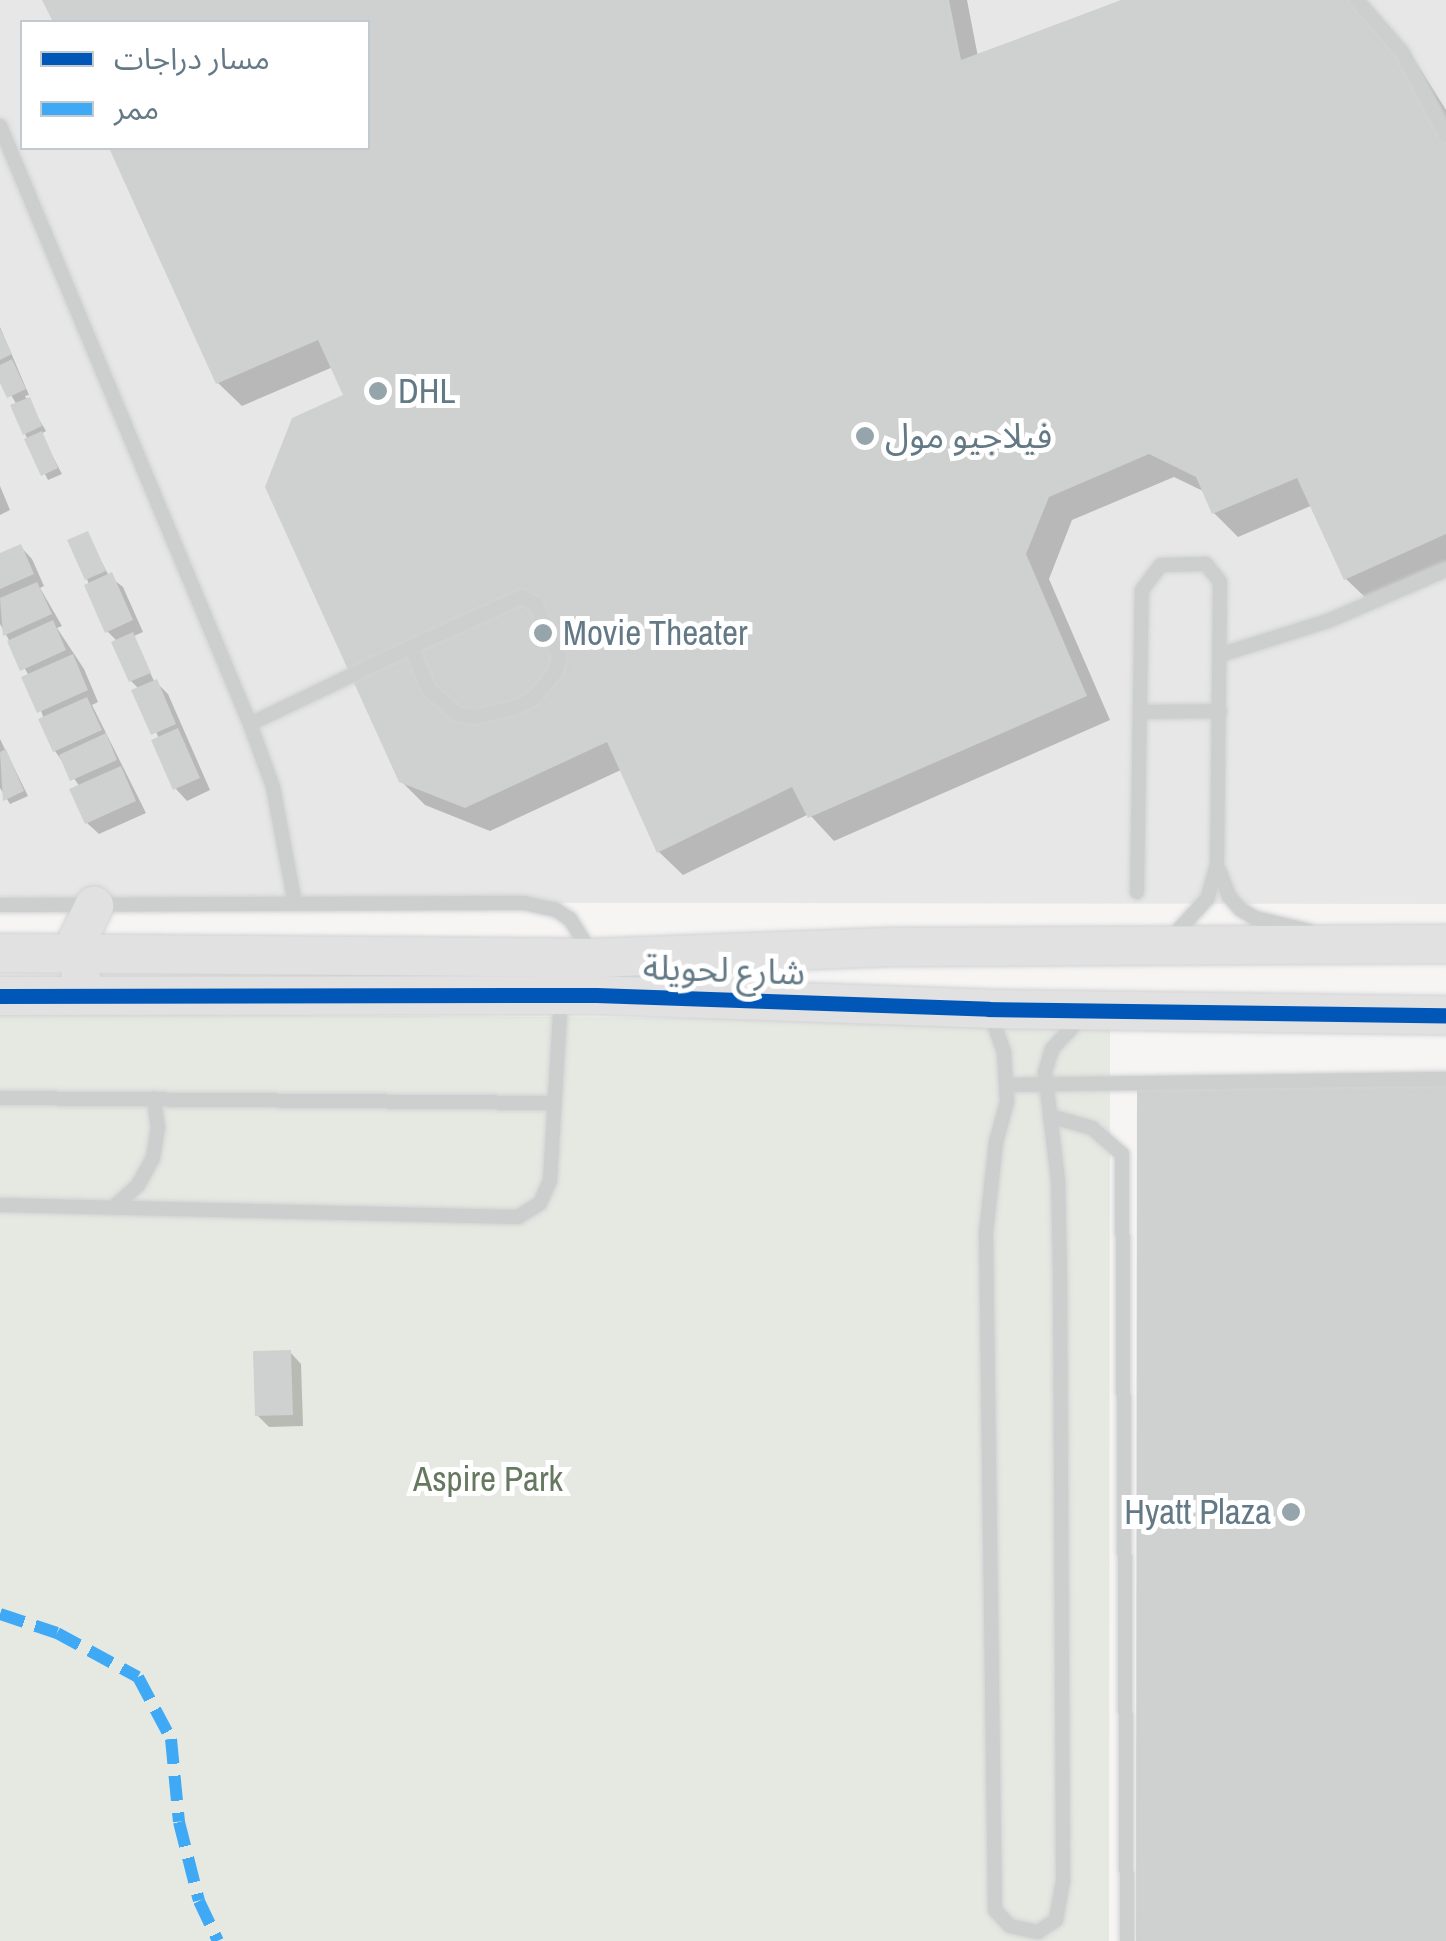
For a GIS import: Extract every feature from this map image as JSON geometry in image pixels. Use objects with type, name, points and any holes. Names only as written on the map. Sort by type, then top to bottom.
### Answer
[{"type":"street","points":[[85,996],[76,954],[82,925],[94,906]]},
{"type":"street","name":"شارع لحويلة","points":[[0,953],[593,958],[892,947],[1446,944]]},
{"type":"street","points":[[890,1006],[892,947]]},
{"type":"street","name":"شارع لحويلة","points":[[0,996],[561,995],[989,1010],[1446,1015]]},
{"type":"lane","points":[[1358,0],[1402,52],[1446,135]]},
{"type":"lane","points":[[0,126],[250,724],[273,787],[295,904]]},
{"type":"lane","points":[[1137,892],[1142,590],[1161,565],[1194,562],[1215,572],[1220,582],[1221,881],[1240,909],[1339,945]]},
{"type":"lane","points":[[1220,656],[1328,621],[1446,570]]},
{"type":"lane","points":[[250,724],[411,647],[522,598],[536,604],[559,656],[556,671],[534,698],[518,708],[475,717],[457,714],[429,690],[411,647]]},
{"type":"lane","points":[[1142,712],[1220,712]]},
{"type":"lane","points":[[1154,947],[1197,915],[1207,900],[1218,865]]},
{"type":"lane","points":[[0,905],[540,905],[570,919],[581,931],[593,958]]},
{"type":"lane","points":[[0,1205],[518,1217],[530,1212],[546,1193],[561,995]]},
{"type":"lane","points":[[989,1010],[1004,1052],[1006,1085],[986,1232],[995,1910],[1010,1926],[1038,1932],[1056,1920],[1064,1882],[1058,1180],[1046,1085],[1052,1049],[1088,1010]]},
{"type":"lane","points":[[1006,1085],[1446,1079]]},
{"type":"lane","points":[[0,1098],[554,1103]]},
{"type":"lane","points":[[116,1205],[138,1185],[153,1158],[158,1128],[154,1098]]},
{"type":"lane","points":[[1050,1116],[1092,1128],[1122,1154],[1127,1941]]},
{"type":"shaded area","name":"فيلاجيو مول","points":[[0,0],[1446,0],[1446,904],[0,902]]},
{"type":"green space","name":"Aspire Park","points":[[0,1013],[1110,1021],[1109,1941],[0,1941]]},
{"type":"building","name":"فيلاجيو مول","points":[[42,0],[949,0],[961,60],[1121,0],[1351,0],[1385,24],[1446,131],[1446,534],[1344,580],[1297,478],[1212,514],[1196,477],[1149,454],[1049,497],[1026,554],[1087,696],[808,818],[792,787],[657,853],[607,742],[465,808],[399,782],[265,487],[292,418],[343,395],[318,340],[216,384],[110,150],[370,150],[370,20],[52,20]]},
{"type":"building","points":[[0,328],[12,354],[0,360]]},
{"type":"building","points":[[12,359],[26,389],[7,398],[0,383],[0,365]]},
{"type":"building","points":[[30,397],[42,426],[23,435],[10,405]]},
{"type":"building","points":[[42,431],[58,468],[41,476],[24,439]]},
{"type":"building","points":[[88,531],[106,571],[85,580],[67,540]]},
{"type":"building","points":[[21,544],[34,574],[0,589],[0,553]]},
{"type":"building","points":[[112,572],[133,620],[105,633],[84,585]]},
{"type":"building","points":[[37,582],[52,614],[3,636],[0,598]]},
{"type":"building","points":[[53,620],[66,650],[20,671],[7,641]]},
{"type":"building","points":[[133,632],[151,673],[129,682],[111,642]]},
{"type":"building","points":[[73,654],[88,690],[37,713],[21,677]]},
{"type":"building","points":[[157,679],[176,724],[151,735],[131,690]]},
{"type":"building","points":[[87,697],[102,730],[53,752],[38,719]]},
{"type":"building","points":[[178,728],[200,778],[173,790],[151,740]]},
{"type":"building","points":[[106,733],[117,760],[70,781],[59,755]]},
{"type":"building","points":[[6,749],[24,791],[3,801],[0,752]]},
{"type":"building","points":[[121,766],[136,801],[85,824],[69,789]]},
{"type":"building","name":"Hyatt Plaza","points":[[1137,1082],[1446,1083],[1446,1941],[1136,1941]]},
{"type":"building","points":[[291,1350],[293,1415],[255,1416],[253,1351]]},
{"type":"marked path","points":[[0,1614],[57,1633],[138,1677],[171,1739],[179,1822],[199,1901],[218,1941]]},
{"type":"cycle path","points":[[0,996],[596,995],[989,1009],[1446,1015]]},
{"type":"place","name":"DHL","points":[[378,391]]},
{"type":"place","name":"فيلاجيو مول","points":[[865,436]]},
{"type":"place","name":"Movie Theater","points":[[543,633]]},
{"type":"place","name":"Hyatt Plaza","points":[[1291,1512]]}]
